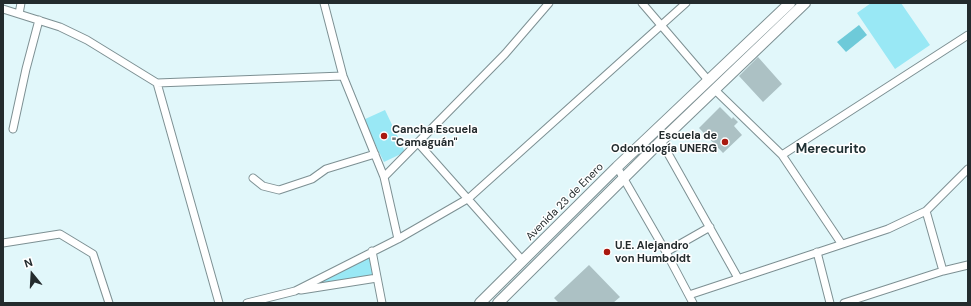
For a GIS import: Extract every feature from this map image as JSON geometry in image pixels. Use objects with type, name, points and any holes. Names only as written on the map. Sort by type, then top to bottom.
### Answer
[{"type":"main road","name":"Avenida 23 de Enero","points":[[480,303],[617,167],[790,3]]},
{"type":"main road","points":[[503,301],[661,141],[806,3]]},
{"type":"street","points":[[19,14],[21,3]]},
{"type":"street","points":[[324,3],[343,76],[384,177],[398,239]]},
{"type":"street","points":[[384,177],[419,144],[547,6],[541,3]]},
{"type":"street","points":[[643,3],[708,80]]},
{"type":"street","points":[[295,290],[398,239],[469,198],[686,3]]},
{"type":"street","points":[[3,9],[60,27],[87,40],[157,83],[343,76]]},
{"type":"street","points":[[13,129],[26,69],[39,20]]},
{"type":"street","points":[[782,155],[968,35]]},
{"type":"street","points":[[157,83],[219,303]]},
{"type":"street","points":[[715,90],[782,155],[841,244]]},
{"type":"street","points":[[661,141],[738,278]]},
{"type":"street","points":[[419,144],[469,198],[523,261]]},
{"type":"street","points":[[253,178],[263,186],[279,190],[312,179],[326,169],[375,154]]},
{"type":"street","points":[[617,167],[625,178],[693,303]]},
{"type":"street","points":[[689,295],[888,229],[926,210],[968,169]]},
{"type":"street","points":[[926,210],[943,271]]},
{"type":"street","points":[[666,252],[710,227]]},
{"type":"street","points":[[3,243],[60,234],[93,254],[109,303]]},
{"type":"street","points":[[372,251],[382,303]]},
{"type":"street","points":[[817,252],[830,303]]},
{"type":"street","points":[[844,303],[943,271],[968,265]]},
{"type":"street","points":[[247,303],[295,290],[377,278]]},
{"type":"shaded area","points":[[871,3],[901,3],[930,45],[895,69],[857,13]]},
{"type":"shaded area","points":[[859,25],[867,35],[846,52],[837,42]]},
{"type":"shaded area","name":"Cancha Escuela \"Camaguán\"","points":[[385,110],[405,152],[384,162],[363,120]]},
{"type":"shaded area","points":[[369,255],[373,276],[310,285]]},
{"type":"building","points":[[758,57],[782,84],[763,102],[739,76]]},
{"type":"building","points":[[720,107],[732,119],[733,117],[738,122],[734,126],[742,135],[723,153],[699,128]]},
{"type":"building","points":[[589,265],[620,297],[613,303],[559,303],[554,298]]},
{"type":"place","name":"Cancha Escuela \"Camaguán\"","points":[[384,136]]},
{"type":"place","name":"Escuela de Odontología UNERG","points":[[725,142]]},
{"type":"place","name":"U.E. Alejandro von Humboldt","points":[[607,252]]},
{"type":"district","name":"Merecurito","points":[[831,150]]}]
